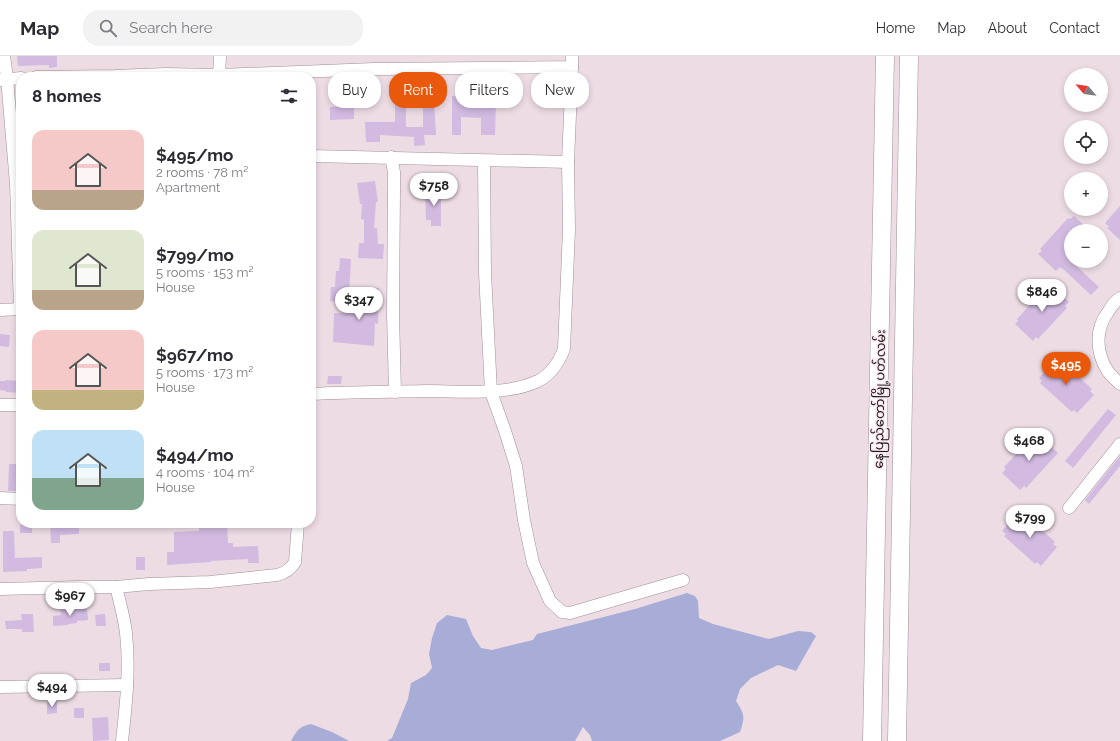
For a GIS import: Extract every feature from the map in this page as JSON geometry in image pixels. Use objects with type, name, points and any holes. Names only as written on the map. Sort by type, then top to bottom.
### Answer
[{"type":"main road","name":"နေပြည်တော်မြို့ပတ်လမ်း","points":[[872,741],[885,56]]},
{"type":"main road","points":[[897,741],[909,56]]},
{"type":"street","points":[[4,56],[4,79],[16,184]]},
{"type":"street","points":[[213,72],[220,56]]},
{"type":"street","points":[[316,73],[374,69],[572,62],[568,162],[569,229],[564,349],[560,360],[551,372],[540,380],[528,385],[491,392],[316,394]]},
{"type":"street","points":[[4,79],[16,78]]},
{"type":"street","points":[[316,156],[568,162]]},
{"type":"street","points":[[392,157],[394,172],[393,314],[396,392]]},
{"type":"street","points":[[484,161],[485,274],[491,392],[516,466],[524,520],[533,563],[550,601],[562,612],[570,613],[683,580]]},
{"type":"street","points":[[1120,298],[1103,319],[1098,336],[1100,355],[1108,372],[1120,384]]},
{"type":"street","points":[[0,310],[16,309]]},
{"type":"street","points":[[0,405],[16,405]]},
{"type":"street","points":[[1069,508],[1120,444]]},
{"type":"street","points":[[0,498],[16,499]]},
{"type":"street","points":[[0,589],[116,587],[149,584],[210,582],[277,575],[285,573],[295,562],[298,528]]},
{"type":"street","points":[[116,587],[126,632],[127,655],[127,685],[122,741]]},
{"type":"street","points":[[0,687],[127,685]]},
{"type":"water","points":[[687,593],[695,596],[698,601],[699,618],[713,624],[769,639],[798,631],[811,632],[816,636],[796,671],[778,665],[751,678],[740,689],[736,701],[743,716],[743,723],[740,732],[720,741],[592,741],[590,735],[583,727],[575,741],[387,741],[392,738],[408,699],[411,683],[426,675],[432,668],[429,654],[432,638],[437,623],[447,615],[466,619],[473,636],[481,648],[492,650],[533,640],[537,634],[635,609]]},
{"type":"water","points":[[311,724],[332,732],[349,741],[291,741],[299,730],[304,726]]},
{"type":"building","points":[[17,56],[57,56],[57,67],[49,68],[49,65],[18,66]]},
{"type":"building","points":[[452,96],[455,96],[455,108],[496,108],[495,135],[481,135],[481,118],[461,117],[461,135],[452,135]]},
{"type":"building","points":[[330,108],[354,108],[354,119],[330,120]]},
{"type":"building","points":[[395,108],[406,108],[406,127],[423,127],[423,108],[434,108],[436,135],[424,135],[425,145],[414,146],[414,137],[380,135],[380,142],[366,142],[365,122],[395,122]]},
{"type":"building","points":[[375,181],[378,202],[376,202],[374,228],[377,228],[378,244],[384,244],[383,259],[358,258],[359,243],[364,243],[364,220],[361,219],[362,204],[360,204],[357,183]]},
{"type":"building","points":[[425,190],[441,190],[441,226],[431,226],[431,220],[426,220]]},
{"type":"building","points":[[1120,206],[1120,240],[1108,229],[1108,224],[1105,223]]},
{"type":"building","points":[[1074,216],[1083,224],[1064,224],[1064,268],[1079,268],[1099,287],[1091,295],[1062,268],[1060,267],[1056,271],[1038,254],[1042,251],[1040,249],[1068,218],[1070,219]]},
{"type":"building","points":[[340,258],[351,259],[349,294],[342,294],[341,302],[330,301],[331,287],[335,287],[336,271],[339,271]]},
{"type":"building","points":[[1051,286],[1069,302],[1065,306],[1067,308],[1038,339],[1036,337],[1033,341],[1015,324],[1018,321],[1017,319],[1045,288],[1047,289]]},
{"type":"building","points":[[361,288],[379,288],[378,324],[375,323],[374,346],[333,342],[334,313],[359,314]]},
{"type":"building","points":[[0,334],[10,335],[9,347],[0,346]]},
{"type":"building","points":[[1055,360],[1059,363],[1061,361],[1092,389],[1090,391],[1094,395],[1077,413],[1074,410],[1072,412],[1040,383],[1042,381],[1039,378]]},
{"type":"building","points":[[328,376],[342,376],[341,384],[327,384]]},
{"type":"building","points":[[0,381],[16,381],[16,393],[0,390]]},
{"type":"building","points":[[1108,409],[1116,415],[1073,468],[1065,461]]},
{"type":"building","points":[[1038,434],[1058,453],[1026,488],[1024,486],[1020,490],[1002,473],[1006,469],[1004,467],[1033,436],[1034,438]]},
{"type":"building","points":[[1120,456],[1120,466],[1089,504],[1085,500]]},
{"type":"building","points":[[9,464],[16,464],[16,491],[8,491]]},
{"type":"building","points":[[1018,513],[1022,516],[1024,514],[1055,542],[1053,544],[1057,547],[1041,566],[1037,562],[1035,564],[1004,536],[1006,534],[1002,531]]},
{"type":"building","points":[[20,528],[32,528],[32,533],[20,533]]},
{"type":"building","points":[[50,528],[79,528],[79,534],[60,535],[60,543],[51,543]]},
{"type":"building","points":[[199,528],[227,528],[228,543],[233,543],[233,547],[258,546],[259,563],[248,563],[248,559],[167,565],[167,552],[174,552],[174,532],[199,531]]},
{"type":"building","points":[[3,531],[14,531],[15,558],[42,557],[42,568],[27,569],[27,571],[3,572]]},
{"type":"building","points":[[136,557],[145,557],[145,570],[136,570]]},
{"type":"building","points":[[87,609],[88,620],[77,621],[77,623],[68,625],[53,626],[53,616],[61,615],[60,610]]},
{"type":"building","points":[[21,614],[33,614],[34,632],[22,632],[22,629],[6,629],[5,621],[22,620]]},
{"type":"building","points":[[105,614],[106,626],[96,626],[95,615]]},
{"type":"building","points":[[99,663],[110,663],[110,671],[99,671]]},
{"type":"building","points":[[57,701],[57,713],[47,714],[47,702]]},
{"type":"building","points":[[74,708],[84,708],[84,718],[74,718]]},
{"type":"building","points":[[108,717],[109,740],[93,741],[92,718]]}]
